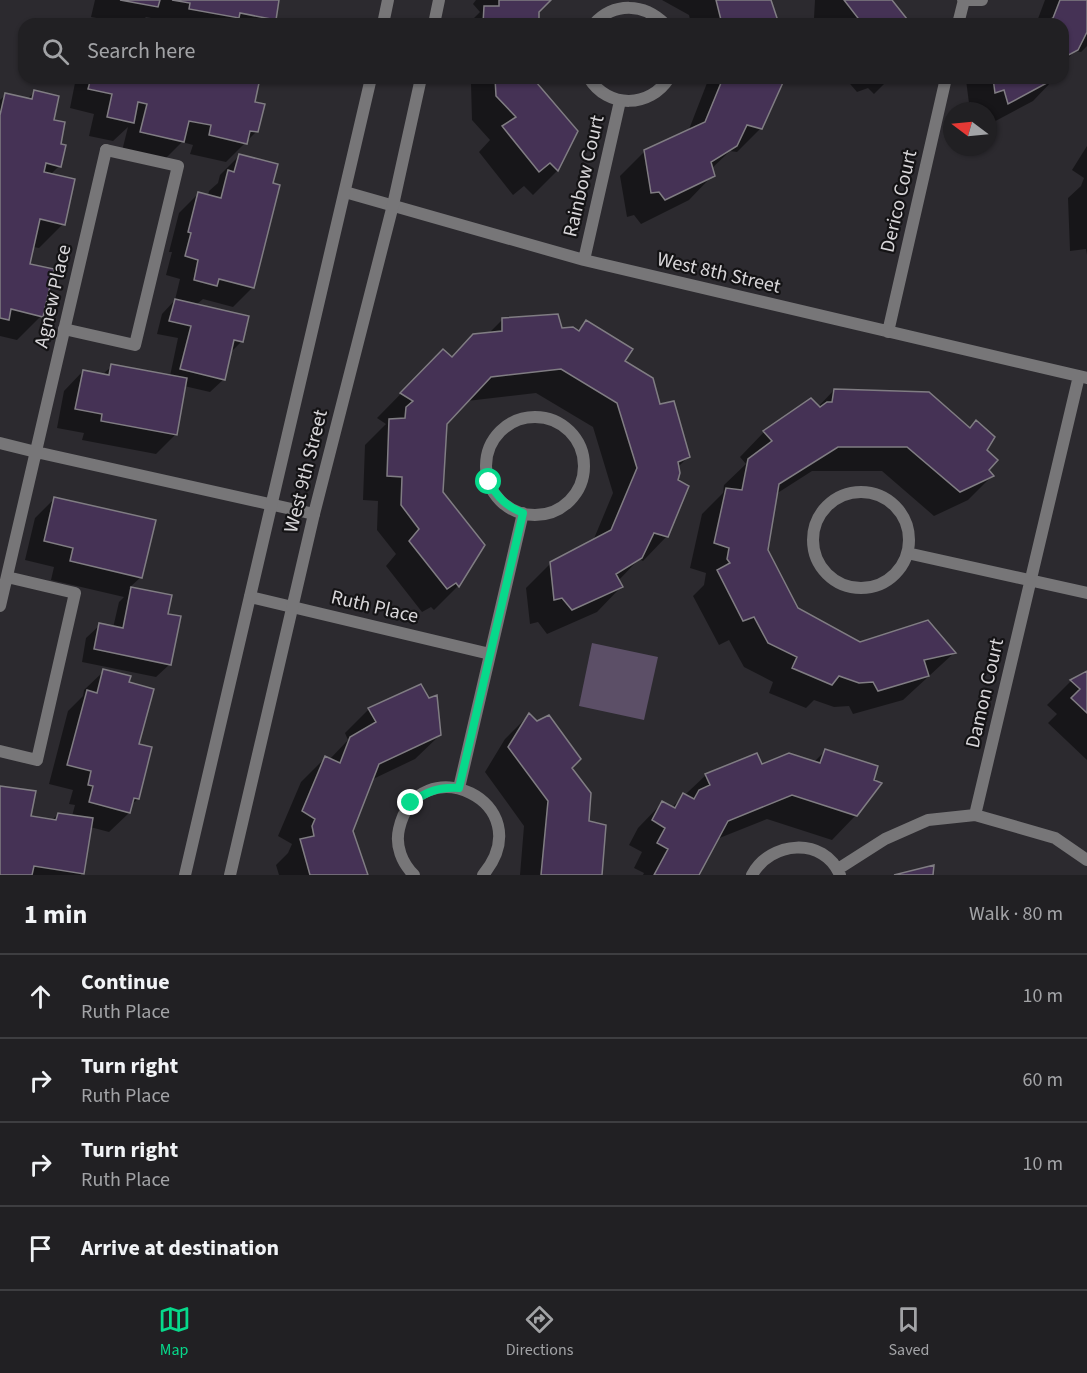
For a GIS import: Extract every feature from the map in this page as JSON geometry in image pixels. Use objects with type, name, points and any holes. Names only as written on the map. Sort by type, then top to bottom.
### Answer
[{"type":"street","points":[[384,18],[388,0]]},
{"type":"street","points":[[435,18],[439,0]]},
{"type":"street","points":[[959,18],[963,0],[982,0]]},
{"type":"street","points":[[599,18],[613,10],[628,7],[643,9],[659,18]]},
{"type":"street","name":"West 9th Street","points":[[185,875],[370,84]]},
{"type":"street","name":"West 9th Street","points":[[230,875],[314,514],[393,205],[420,84]]},
{"type":"street","name":"Rainbow Court","points":[[593,84],[605,95],[620,101],[636,101],[651,96],[665,84]]},
{"type":"street","name":"Derico Court","points":[[888,332],[945,84]]},
{"type":"street","name":"Rainbow Court","points":[[584,260],[620,101]]},
{"type":"street","name":"Agnew Place","points":[[0,606],[64,329],[106,150],[178,166],[135,345],[64,329]]},
{"type":"street","name":"West 8th Street","points":[[345,192],[584,260],[1083,377]]},
{"type":"street","name":"Damon Court","points":[[975,815],[1031,580],[1083,377]]},
{"type":"street","points":[[537,416],[566,427],[576,439],[583,454],[584,471],[579,487],[570,500],[556,510],[540,514],[523,513],[508,507],[497,496],[489,482],[486,467],[488,451],[495,437],[507,426],[521,418],[537,416]]},
{"type":"street","points":[[0,443],[314,514]]},
{"type":"street","points":[[861,492],[876,494],[889,500],[900,511],[908,531],[907,553],[900,568],[888,579],[873,586],[857,588],[841,583],[828,574],[818,561],[813,545],[814,529],[821,514],[832,502],[847,494],[861,492]]},
{"type":"street","points":[[459,788],[523,513]]},
{"type":"street","points":[[907,553],[1087,593]]},
{"type":"street","points":[[0,752],[37,760],[75,593],[7,577]]},
{"type":"street","name":"Ruth Place","points":[[250,597],[490,654]]},
{"type":"street","points":[[414,875],[407,868],[399,852],[398,835],[402,818],[411,803],[425,793],[441,787],[459,788],[474,793],[486,803],[495,816],[499,831],[499,847],[493,862],[483,875]]},
{"type":"street","points":[[752,875],[756,867],[768,856],[782,849],[798,847],[827,857],[839,872],[885,839],[928,820],[975,815],[1055,838],[1087,860]]},
{"type":"shaded area","points":[[592,643],[658,657],[644,720],[579,706]]},
{"type":"building","points":[[120,0],[160,0],[158,7]]},
{"type":"building","points":[[172,0],[279,0],[276,18],[240,13],[239,18],[189,9],[190,3]]},
{"type":"building","points":[[499,0],[551,0],[539,12],[539,18],[483,18],[484,6],[499,6]]},
{"type":"building","points":[[716,0],[771,0],[777,18],[720,18]]},
{"type":"building","points":[[844,0],[892,0],[906,18],[858,18]]},
{"type":"building","points":[[1060,0],[1087,0],[1087,32],[1078,50],[1069,55],[1069,18],[1053,18]]},
{"type":"building","points":[[89,84],[259,84],[255,102],[265,104],[258,132],[250,131],[247,144],[209,135],[211,125],[189,121],[184,142],[140,132],[147,104],[138,102],[134,123],[107,117],[112,94],[88,89]]},
{"type":"building","points":[[495,84],[538,84],[578,131],[558,171],[550,163],[539,172],[502,126],[516,117],[496,96]]},
{"type":"building","points":[[721,84],[782,84],[762,129],[747,125],[737,146],[711,162],[715,176],[665,200],[659,192],[651,193],[644,150],[705,122]]},
{"type":"building","points":[[994,84],[1045,84],[1008,104],[1004,90],[995,93]]},
{"type":"building","points":[[34,90],[59,96],[54,120],[65,122],[61,144],[66,145],[61,167],[46,163],[44,172],[75,179],[65,225],[40,219],[30,264],[54,269],[43,317],[11,309],[9,320],[0,318],[0,115],[5,93],[32,99]]},
{"type":"building","points":[[239,154],[278,164],[273,183],[280,185],[254,288],[219,279],[217,286],[194,280],[198,260],[185,256],[191,233],[188,232],[198,192],[221,198],[228,170],[234,172]]},
{"type":"building","points":[[175,299],[249,316],[243,342],[234,340],[225,380],[180,369],[191,326],[169,321]]},
{"type":"building","points":[[558,314],[562,328],[573,327],[579,331],[586,320],[633,349],[625,361],[653,378],[660,404],[674,401],[690,457],[678,462],[680,473],[678,480],[689,486],[668,537],[654,533],[642,558],[616,574],[623,587],[572,610],[562,598],[554,600],[550,562],[611,530],[637,468],[617,403],[561,369],[491,377],[447,424],[443,492],[485,545],[459,587],[456,583],[447,589],[409,541],[419,529],[401,505],[402,477],[387,476],[389,419],[405,418],[406,407],[413,401],[400,393],[443,349],[452,357],[473,334],[502,331],[502,318]]},
{"type":"building","points":[[111,364],[187,378],[177,435],[101,421],[102,414],[75,409],[83,370],[109,375]]},
{"type":"building","points":[[834,389],[929,392],[970,428],[976,420],[995,437],[987,450],[998,460],[989,470],[994,476],[960,492],[907,447],[838,447],[779,484],[768,550],[798,608],[860,642],[928,620],[956,653],[924,660],[929,676],[878,691],[873,682],[859,683],[839,676],[832,685],[792,668],[797,657],[768,643],[754,617],[743,621],[717,570],[730,563],[727,559],[729,548],[714,543],[726,488],[742,490],[748,459],[772,441],[763,431],[811,398],[820,407],[827,402],[832,402]]},
{"type":"building","points":[[54,497],[156,520],[142,578],[70,561],[73,548],[44,541]]},
{"type":"building","points":[[131,587],[172,595],[168,614],[181,616],[171,665],[94,649],[99,623],[123,628]]},
{"type":"building","points":[[103,669],[131,676],[129,682],[154,689],[139,744],[152,747],[139,799],[134,798],[130,813],[89,802],[93,786],[88,785],[91,771],[67,765],[87,690],[97,693]]},
{"type":"building","points":[[1087,671],[1087,713],[1071,698],[1080,689],[1070,680]]},
{"type":"building","points":[[421,684],[429,698],[437,695],[441,735],[379,764],[353,831],[368,875],[310,875],[300,839],[314,836],[312,826],[315,819],[302,811],[325,756],[340,763],[350,737],[376,722],[368,708]]},
{"type":"building","points":[[529,713],[537,721],[549,715],[581,759],[572,768],[591,793],[589,821],[606,825],[602,875],[541,875],[548,801],[508,747]]},
{"type":"building","points":[[825,749],[878,766],[874,780],[882,783],[857,816],[792,795],[728,821],[699,875],[654,875],[668,849],[657,843],[665,828],[652,820],[662,801],[675,808],[683,793],[694,799],[699,790],[710,785],[705,774],[757,753],[762,764],[789,753],[820,763]]},
{"type":"building","points":[[0,786],[36,791],[31,816],[56,820],[58,813],[93,818],[84,874],[34,866],[32,875],[0,875]]},
{"type":"building","points":[[934,865],[933,875],[894,875]]},
{"type":"route","points":[[411,803],[425,793],[441,787],[459,788],[523,513],[508,507],[497,496],[489,482]]}]
